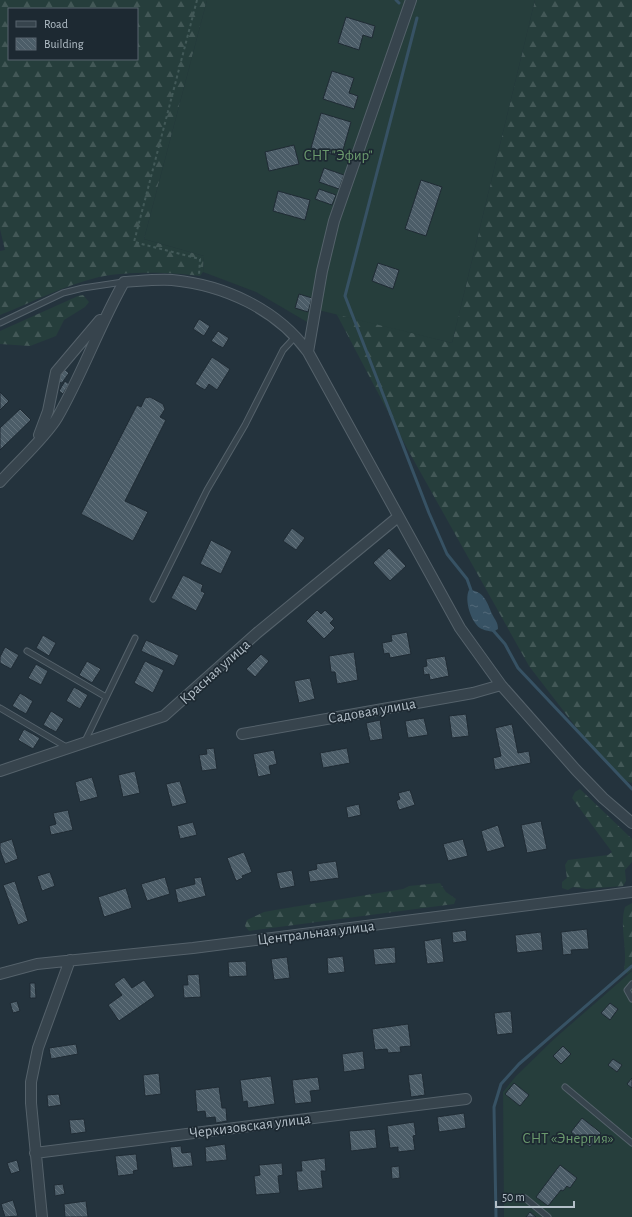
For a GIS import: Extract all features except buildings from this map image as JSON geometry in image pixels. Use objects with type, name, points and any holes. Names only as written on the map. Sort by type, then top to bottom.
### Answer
[{"type":"street","points":[[308,352],[322,271],[334,221],[411,0]]},
{"type":"street","points":[[34,446],[48,411],[56,372],[93,330],[108,310],[124,282],[159,280],[198,285],[252,303],[296,336],[308,352],[460,628],[501,685],[576,770],[603,798],[632,823]]},
{"type":"street","points":[[0,482],[34,446],[56,419],[99,334],[108,310]]},
{"type":"street","name":"Красная улица","points":[[0,771],[158,719],[170,712],[257,633],[398,517]]},
{"type":"street","name":"Садовая улица","points":[[242,734],[473,693],[501,685]]},
{"type":"street","name":"Центральная улица","points":[[0,974],[37,964],[194,948],[632,892]]},
{"type":"street","points":[[42,1217],[31,1103],[33,1067],[70,960]]},
{"type":"street","name":"Черкизовская улица","points":[[35,1153],[466,1099]]},
{"type":"lane","points":[[0,323],[63,293],[83,288],[124,282]]},
{"type":"lane","points":[[153,599],[207,490],[245,425],[283,350],[296,336]]},
{"type":"lane","points":[[84,744],[135,638]]},
{"type":"lane","points":[[27,651],[106,697]]},
{"type":"lane","points":[[0,708],[69,748]]},
{"type":"lane","points":[[632,984],[627,990],[632,999]]},
{"type":"lane","points":[[564,1087],[632,1143]]},
{"type":"lane","points":[[525,1198],[548,1217]]},
{"type":"path","points":[[197,0],[134,242],[200,259],[198,285]]},
{"type":"green space","points":[[0,0],[207,0],[144,239],[204,256],[203,272],[200,276],[150,273],[99,277],[61,289],[0,315],[0,251],[5,250],[0,229]]},
{"type":"green space","name":"СНТ \"Эфир\"","points":[[207,0],[535,0],[452,343],[310,308],[307,322],[256,292],[203,272],[204,256],[144,239]]},
{"type":"green space","points":[[535,0],[632,0],[632,783],[623,780],[596,753],[529,666],[408,450],[336,313],[452,343]]},
{"type":"green space","points":[[83,295],[89,302],[85,307],[64,320],[56,336],[30,346],[0,344],[0,331]]},
{"type":"green space","points":[[580,789],[632,839],[632,862],[625,870],[626,881],[623,886],[586,889],[573,887],[568,890],[562,888],[562,882],[567,878],[565,865],[568,860],[608,855],[612,852],[572,798],[575,792]]},
{"type":"green space","points":[[440,883],[446,892],[456,899],[454,904],[249,931],[245,926],[247,920],[264,912],[403,889],[409,886]]},
{"type":"green space","points":[[632,903],[632,970],[627,974],[624,969],[625,954],[623,915],[625,907]]},
{"type":"green space","name":"СНТ «Энергия»","points":[[632,971],[632,1217],[504,1217],[503,1092],[516,1076],[554,1039]]},
{"type":"water","points":[[469,590],[478,592],[482,595],[497,623],[498,629],[493,632],[481,629],[474,621],[469,610],[467,599]]},
{"type":"waterway","points":[[396,0],[399,3]]},
{"type":"waterway","points":[[417,18],[345,296],[429,513],[447,554],[467,579],[472,593]]},
{"type":"waterway","points":[[491,628],[505,644],[518,668],[632,789]]},
{"type":"waterway","points":[[496,1217],[494,1107],[501,1084],[519,1064],[632,966]]}]
